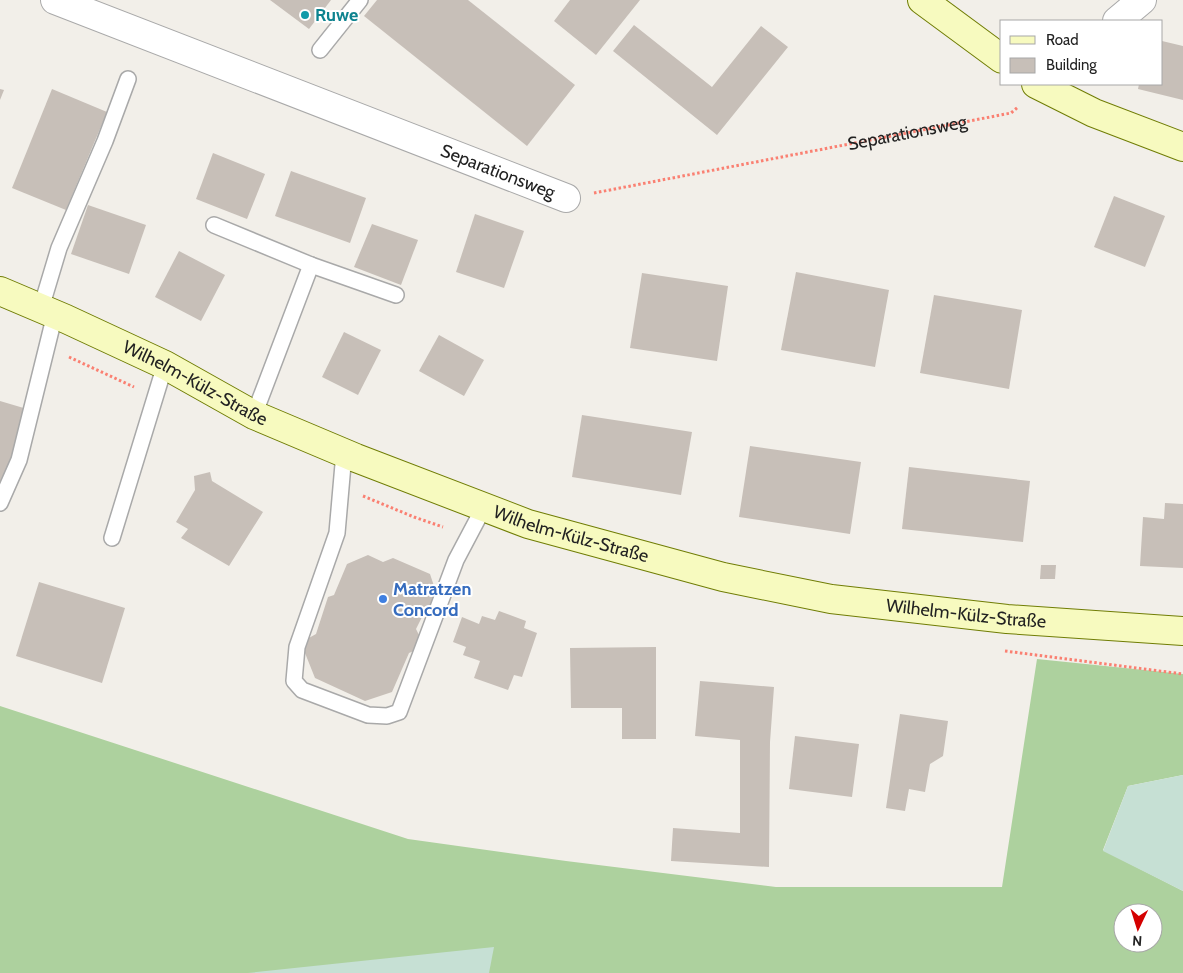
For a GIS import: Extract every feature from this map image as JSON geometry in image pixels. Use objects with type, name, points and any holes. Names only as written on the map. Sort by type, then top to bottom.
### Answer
[{"type":"street","name":"Separationsweg","points":[[55,0],[566,198]]},
{"type":"street","points":[[922,0],[1000,58]]},
{"type":"street","points":[[1118,20],[1142,0]]},
{"type":"street","points":[[1040,85],[1094,113],[1183,147]]},
{"type":"street","name":"Wilhelm-Külz-Straße","points":[[0,291],[165,365],[254,415],[344,453],[528,524],[708,573],[831,599],[990,617],[1183,631]]},
{"type":"lane","points":[[320,50],[360,0]]},
{"type":"lane","points":[[0,503],[19,460],[59,248],[105,141],[128,79]]},
{"type":"lane","points":[[214,225],[311,265],[396,295]]},
{"type":"lane","points":[[254,415],[311,265]]},
{"type":"lane","points":[[112,538],[165,365]]},
{"type":"lane","points":[[344,453],[337,533],[297,647],[294,681],[302,690],[368,715],[387,716],[399,712],[456,560],[484,507]]},
{"type":"path","name":"Separationsweg","points":[[566,198],[1011,113],[1040,85]]},
{"type":"path","points":[[1004,651],[1183,674]]},
{"type":"green space","points":[[1037,659],[1183,674],[1183,775],[1128,786],[1103,850],[1183,891],[1183,973],[0,973],[0,706],[408,839],[776,887],[1002,887]]},
{"type":"green space","points":[[1183,775],[1183,891],[1103,851],[1128,786]]},
{"type":"green space","points":[[494,947],[489,973],[248,973]]},
{"type":"building","name":"Ruwe","points":[[270,0],[331,0],[309,29]]},
{"type":"building","points":[[377,0],[468,0],[575,85],[527,146],[364,16]]},
{"type":"building","points":[[570,0],[640,0],[596,55],[554,21]]},
{"type":"building","points":[[634,25],[712,87],[761,26],[788,47],[717,135],[613,51]]},
{"type":"building","points":[[1163,41],[1183,46],[1183,100],[1138,89],[1139,85],[1163,85]]},
{"type":"building","points":[[0,89],[4,90],[0,100]]},
{"type":"building","points":[[52,89],[107,112],[66,210],[12,188]]},
{"type":"building","points":[[213,153],[265,174],[247,219],[196,199]]},
{"type":"building","points":[[291,171],[366,198],[350,243],[275,216]]},
{"type":"building","points":[[1114,196],[1165,216],[1145,267],[1094,247]]},
{"type":"building","points":[[88,205],[146,225],[129,274],[71,254]]},
{"type":"building","points":[[475,214],[524,231],[504,288],[456,272]]},
{"type":"building","points":[[372,224],[418,240],[401,285],[354,267]]},
{"type":"building","points":[[179,251],[225,275],[201,321],[155,297]]},
{"type":"building","points":[[796,272],[889,290],[875,367],[781,350]]},
{"type":"building","points":[[642,273],[728,286],[717,361],[630,348]]},
{"type":"building","points":[[934,295],[1022,310],[1009,389],[920,373]]},
{"type":"building","points":[[344,332],[381,350],[358,395],[322,377]]},
{"type":"building","points":[[439,335],[484,360],[464,396],[419,371]]},
{"type":"building","points":[[0,401],[27,409],[4,484],[0,483]]},
{"type":"building","points":[[582,415],[692,432],[681,495],[572,477]]},
{"type":"building","points":[[750,446],[861,462],[850,534],[739,517]]},
{"type":"building","points":[[909,467],[1030,481],[1023,542],[902,529]]},
{"type":"building","points":[[210,472],[212,481],[263,512],[229,566],[181,538],[188,529],[176,522],[195,490],[194,476]]},
{"type":"building","points":[[1165,503],[1183,504],[1183,568],[1140,566],[1143,517],[1164,519]]},
{"type":"building","points":[[368,555],[383,562],[393,558],[430,574],[438,598],[435,607],[426,609],[416,629],[421,639],[416,650],[409,653],[392,692],[365,701],[315,678],[303,648],[307,639],[316,634],[328,597],[334,595],[347,564]]},
{"type":"building","points":[[1041,565],[1056,565],[1055,579],[1040,579]]},
{"type":"building","points":[[39,582],[125,608],[102,683],[16,656]]},
{"type":"building","points":[[499,611],[526,621],[524,628],[537,633],[522,677],[514,675],[508,690],[474,678],[480,661],[463,655],[466,647],[453,642],[462,617],[479,624],[482,616],[495,620]]},
{"type":"building","points":[[656,647],[656,739],[622,739],[622,708],[571,708],[570,648]]},
{"type":"building","points":[[700,681],[774,687],[770,742],[769,867],[671,861],[673,828],[740,833],[740,740],[695,736]]},
{"type":"building","points":[[900,714],[948,721],[943,756],[930,764],[925,792],[909,789],[905,811],[886,808]]},
{"type":"building","points":[[795,736],[859,744],[852,797],[789,789]]},
{"type":"place","name":"Ruwe","points":[[305,15]]},
{"type":"place","name":"Matratzen Concord","points":[[383,599]]}]
